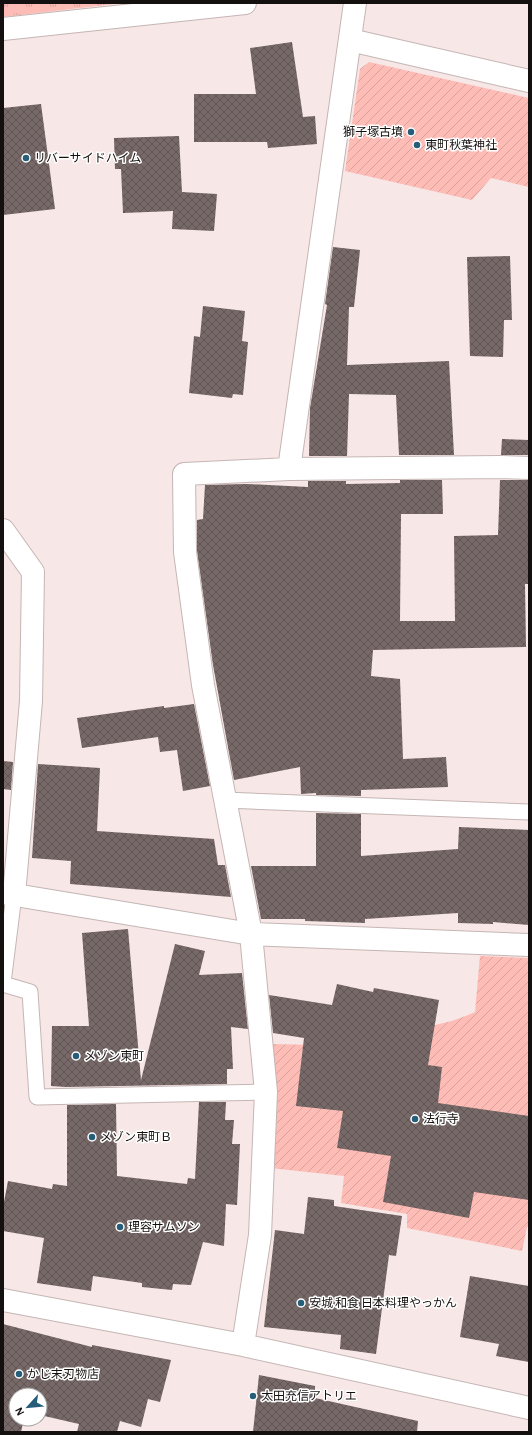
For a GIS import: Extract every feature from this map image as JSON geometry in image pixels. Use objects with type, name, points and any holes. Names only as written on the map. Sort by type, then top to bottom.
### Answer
[{"type":"street","points":[[3,29],[245,3]]},
{"type":"street","points":[[289,469],[355,3]]},
{"type":"street","points":[[350,40],[529,82]]},
{"type":"street","points":[[243,1345],[260,1235],[266,1092],[251,934],[203,685],[185,552],[184,474],[289,469],[500,466],[529,468]]},
{"type":"street","points":[[3,530],[33,572],[31,701],[8,894],[251,934],[529,945]]},
{"type":"street","points":[[3,1300],[243,1345],[529,1408]]},
{"type":"lane","points":[[225,800],[529,812]]},
{"type":"lane","points":[[8,894],[3,983],[30,992],[37,1097],[266,1092]]},
{"type":"green space","points":[[3,3],[123,3],[3,17]]},
{"type":"green space","points":[[369,62],[529,98],[529,187],[491,178],[472,200],[345,171],[360,69]]},
{"type":"green space","points":[[480,956],[529,958],[529,1227],[527,1227],[522,1251],[407,1228],[407,1214],[341,1203],[344,1176],[270,1168],[272,1044],[410,1047],[414,1028],[445,1023],[475,1012]]},
{"type":"building","points":[[292,42],[303,117],[315,116],[317,144],[268,148],[267,142],[194,142],[194,94],[256,94],[250,48]]},
{"type":"building","name":"リバーサイドハイム","points":[[41,104],[55,209],[3,215],[3,108]]},
{"type":"building","points":[[179,136],[182,192],[217,194],[214,231],[172,229],[173,211],[123,213],[121,169],[115,169],[114,138]]},
{"type":"building","points":[[333,247],[360,250],[354,307],[349,307],[347,365],[449,361],[454,455],[399,455],[396,395],[349,394],[347,456],[309,456],[310,408],[327,305],[325,304]]},
{"type":"building","points":[[510,256],[512,320],[504,320],[503,357],[470,356],[467,257]]},
{"type":"building","points":[[203,306],[245,311],[242,341],[248,342],[243,395],[233,394],[232,398],[189,393],[194,336],[200,337]]},
{"type":"building","points":[[502,439],[529,440],[529,455],[501,455]]},
{"type":"building","points":[[400,480],[442,480],[443,514],[401,514],[400,621],[455,621],[454,536],[498,535],[500,480],[529,480],[529,584],[525,584],[526,647],[373,650],[371,676],[400,679],[403,759],[446,757],[448,787],[361,790],[361,796],[316,795],[316,793],[301,794],[300,767],[234,780],[213,665],[197,551],[197,520],[203,519],[205,485],[247,484],[308,487],[308,481],[346,481],[346,484],[400,483]]},
{"type":"building","points":[[194,704],[210,786],[183,791],[177,750],[160,752],[158,737],[82,748],[77,718],[164,706],[164,708]]},
{"type":"building","points":[[3,761],[13,762],[11,790],[3,789]]},
{"type":"building","points":[[38,764],[100,768],[97,831],[214,839],[218,865],[225,865],[231,897],[70,884],[71,861],[32,858]]},
{"type":"building","points":[[316,813],[361,814],[361,856],[458,849],[459,827],[529,830],[529,925],[493,922],[493,924],[458,923],[458,913],[365,919],[365,923],[305,921],[305,919],[261,919],[251,866],[316,866]]},
{"type":"building","points":[[128,929],[141,1080],[175,944],[205,951],[199,975],[242,973],[248,1029],[231,1027],[233,1069],[227,1069],[227,1084],[51,1086],[52,1026],[89,1026],[82,933]]},
{"type":"building","points":[[337,984],[373,992],[374,988],[439,1000],[428,1065],[442,1067],[438,1103],[529,1116],[529,1200],[474,1192],[469,1218],[383,1202],[391,1156],[337,1148],[343,1111],[296,1106],[304,1038],[273,1033],[269,995],[332,1005]]},
{"type":"building","points":[[199,1102],[226,1102],[225,1120],[234,1120],[232,1144],[240,1144],[237,1205],[226,1204],[224,1246],[203,1242],[191,1285],[173,1284],[172,1290],[142,1287],[142,1283],[93,1276],[91,1291],[37,1283],[44,1238],[3,1231],[3,1207],[8,1181],[52,1189],[53,1184],[67,1186],[67,1105],[116,1104],[117,1176],[187,1184],[188,1178],[195,1179]]},
{"type":"building","points":[[308,1197],[334,1200],[334,1206],[402,1216],[396,1256],[389,1255],[376,1354],[340,1349],[341,1335],[264,1327],[275,1230],[304,1234]]},
{"type":"building","points":[[470,1276],[529,1286],[529,1362],[496,1356],[499,1344],[460,1337]]},
{"type":"building","points":[[3,1324],[92,1347],[92,1345],[171,1360],[160,1402],[148,1399],[141,1427],[120,1421],[117,1432],[77,1432],[79,1424],[48,1417],[48,1387],[8,1387],[8,1427],[22,1427],[21,1432],[3,1432]]},
{"type":"building","points":[[259,1375],[315,1386],[315,1398],[418,1421],[417,1432],[253,1432]]},
{"type":"place","name":"獅子塚古墳","points":[[411,132]]},
{"type":"place","name":"東町秋葉神社","points":[[417,145]]},
{"type":"place","name":"リバーサイドハイム","points":[[26,158]]},
{"type":"place","name":"メゾン東町","points":[[76,1056]]},
{"type":"place","name":"法行寺","points":[[415,1119]]},
{"type":"place","name":"メゾン東町Ｂ","points":[[92,1137]]},
{"type":"place","name":"理容サムソン","points":[[120,1227]]},
{"type":"place","name":"安城 和食 日本料理やっかん","points":[[301,1303]]},
{"type":"place","name":"かじ末刃物店","points":[[19,1374]]},
{"type":"place","name":"太田充信アトリエ","points":[[253,1396]]}]
